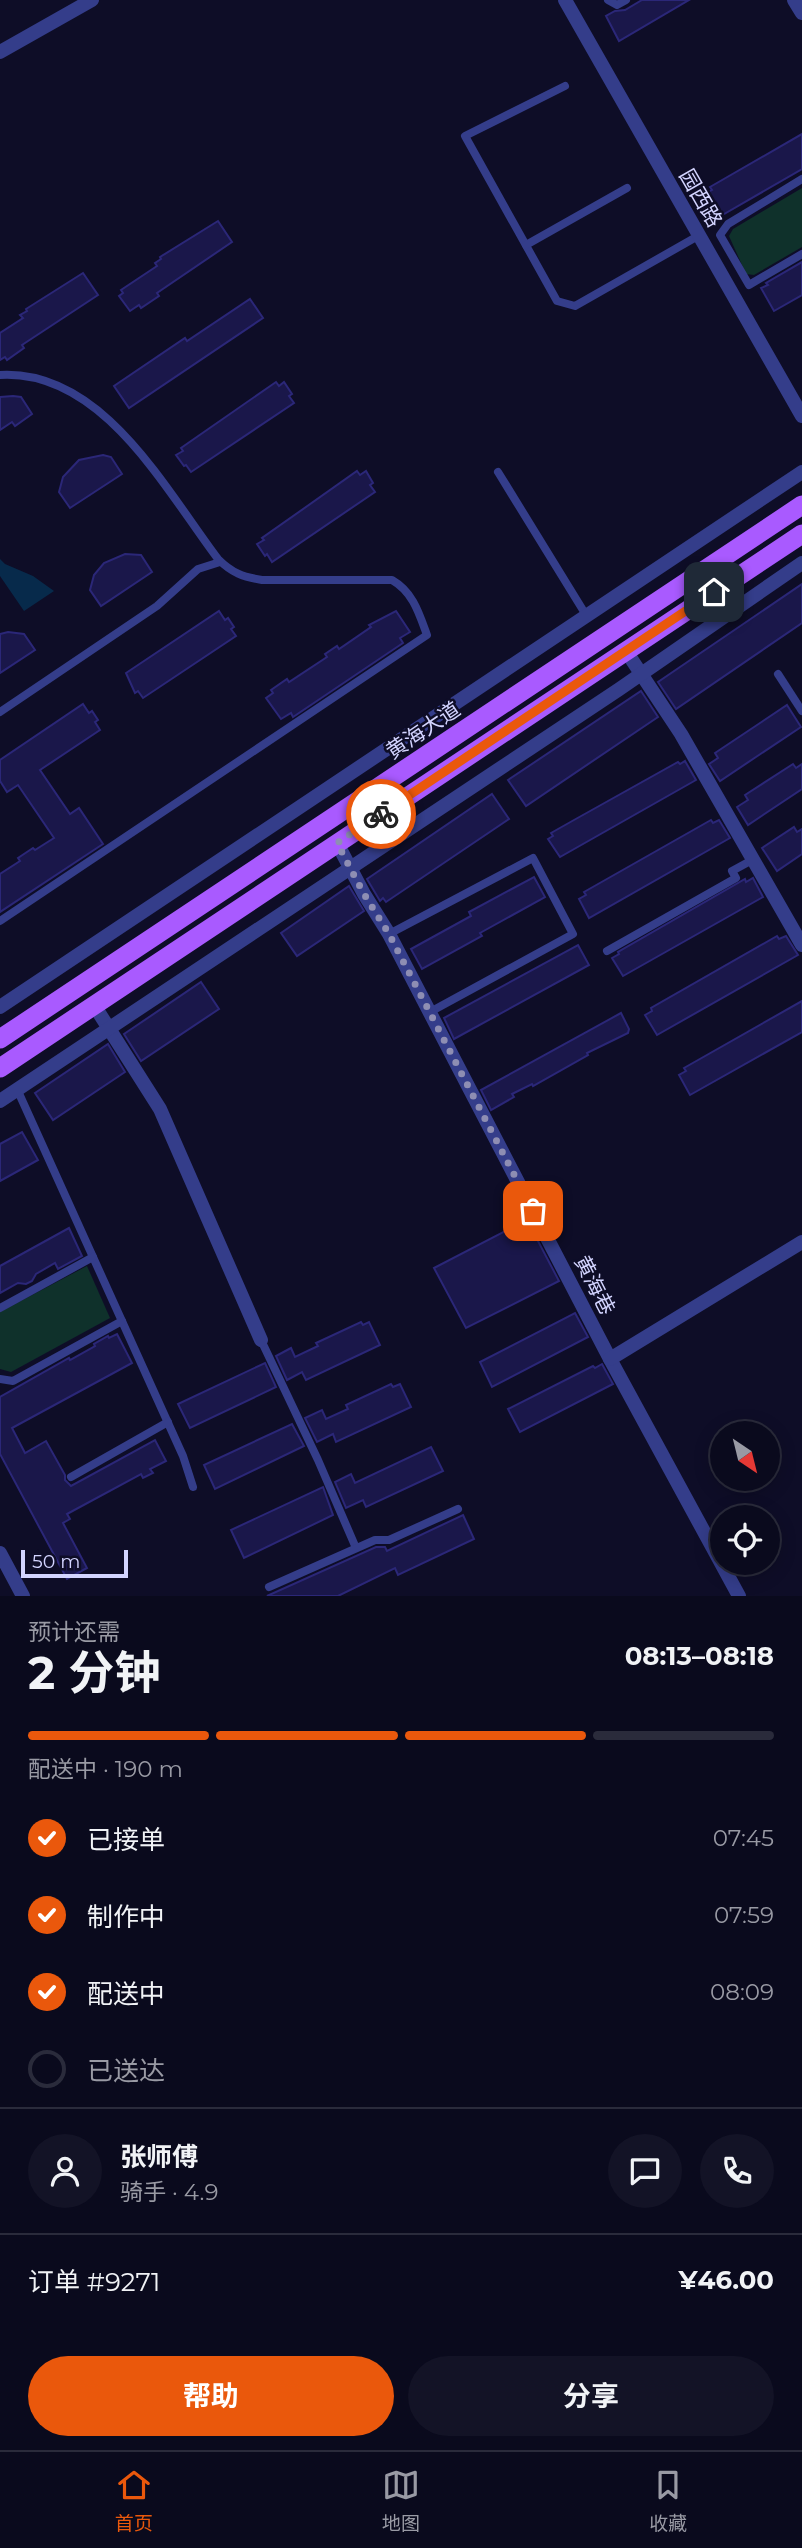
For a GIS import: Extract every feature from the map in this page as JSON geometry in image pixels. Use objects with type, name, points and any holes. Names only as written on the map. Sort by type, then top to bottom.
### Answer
[{"type":"main road","name":"黄海大道","points":[[0,1039],[802,505]]},
{"type":"main road","points":[[0,1068],[802,534]]},
{"type":"street","points":[[0,52],[92,0]]},
{"type":"street","name":"园西路","points":[[565,0],[802,416]]},
{"type":"street","points":[[794,0],[802,13]]},
{"type":"street","points":[[0,1007],[802,472]]},
{"type":"street","points":[[0,1101],[641,675],[802,564]]},
{"type":"street","points":[[626,651],[681,734],[802,945]]},
{"type":"street","name":"黄海巷","points":[[337,843],[389,934],[610,1359],[739,1596]]},
{"type":"street","points":[[94,1005],[160,1109],[261,1340]]},
{"type":"street","points":[[610,1359],[802,1242]]},
{"type":"street","points":[[0,1553],[23,1596]]},
{"type":"lane","points":[[608,0],[617,5],[626,0]]},
{"type":"lane","points":[[565,86],[466,136],[557,301],[575,306],[698,236]]},
{"type":"lane","points":[[802,179],[728,224],[720,235],[749,285],[802,254]]},
{"type":"lane","points":[[526,245],[628,188]]},
{"type":"lane","points":[[0,375],[35,377],[57,385],[99,410],[144,458],[220,562],[238,576],[262,580],[391,580],[406,590],[416,605],[427,635],[0,921]]},
{"type":"lane","points":[[498,472],[586,615]]},
{"type":"lane","points":[[0,712],[157,606],[198,569],[220,562]]},
{"type":"lane","points":[[778,674],[802,711]]},
{"type":"lane","points":[[389,934],[533,858],[573,934],[430,1012]]},
{"type":"lane","points":[[607,951],[736,878],[732,871],[754,859]]},
{"type":"lane","points":[[17,1089],[168,1422],[193,1487]]},
{"type":"lane","points":[[0,1308],[93,1257]]},
{"type":"lane","points":[[0,1379],[13,1381],[122,1321]]},
{"type":"lane","points":[[261,1340],[356,1548]]},
{"type":"lane","points":[[71,1477],[168,1422]]},
{"type":"lane","points":[[269,1587],[375,1540],[389,1540],[458,1509]]},
{"type":"green space","points":[[802,188],[802,247],[754,275],[746,274],[729,236],[733,229]]},
{"type":"green space","points":[[87,1266],[110,1318],[11,1372],[0,1369],[0,1312]]},
{"type":"water","points":[[0,559],[5,564],[33,576],[54,591],[24,611],[0,576]]},
{"type":"building","points":[[642,0],[689,0],[619,41],[606,16],[625,10]]},
{"type":"building","points":[[802,134],[802,169],[719,217],[705,194],[712,190],[710,187]]},
{"type":"building","points":[[218,221],[232,242],[157,293],[159,296],[141,308],[139,305],[130,311],[119,296],[123,293],[121,290],[157,266],[155,263],[160,257]]},
{"type":"building","points":[[802,262],[802,295],[774,311],[761,288]]},
{"type":"building","points":[[83,273],[98,295],[22,345],[24,348],[7,360],[5,357],[0,360],[0,333],[23,318],[20,315],[27,311],[26,309]]},
{"type":"building","points":[[250,299],[263,318],[129,408],[114,386],[185,338],[187,341]]},
{"type":"building","points":[[276,382],[279,386],[284,382],[294,403],[191,472],[184,466],[176,455],[183,451],[181,448]]},
{"type":"building","points":[[0,397],[21,397],[32,414],[15,426],[12,422],[0,430]]},
{"type":"building","points":[[103,455],[111,457],[122,474],[70,508],[59,492],[63,477],[79,460]]},
{"type":"building","points":[[357,471],[360,475],[366,471],[375,492],[272,562],[267,554],[265,556],[257,544],[264,540],[262,538]]},
{"type":"building","points":[[125,554],[141,555],[152,572],[101,606],[90,590],[94,575],[104,563]]},
{"type":"building","points":[[802,584],[802,623],[676,709],[658,682]]},
{"type":"building","points":[[219,611],[225,620],[228,618],[236,636],[143,698],[138,691],[135,693],[126,673]]},
{"type":"building","points":[[396,611],[410,632],[400,638],[403,643],[293,717],[291,713],[281,719],[266,698],[273,693],[271,690],[287,679],[289,682],[327,657],[325,654],[337,646],[339,649],[371,627],[369,625]]},
{"type":"building","points":[[0,634],[24,634],[35,650],[0,673]]},
{"type":"building","points":[[641,691],[658,717],[526,806],[508,780]]},
{"type":"building","points":[[83,704],[98,720],[95,722],[100,730],[40,770],[70,814],[79,808],[103,844],[0,912],[0,874],[20,861],[18,858],[33,848],[35,850],[54,838],[18,785],[7,792],[0,781],[0,760]]},
{"type":"building","points":[[787,705],[801,727],[720,781],[709,764],[718,758],[715,753]]},
{"type":"building","points":[[685,761],[696,780],[560,857],[548,839],[553,836],[551,833],[678,762],[680,764]]},
{"type":"building","points":[[793,764],[796,768],[802,764],[802,789],[748,825],[737,807],[748,800],[745,795]]},
{"type":"building","points":[[492,794],[509,819],[386,902],[383,898],[380,901],[367,879]]},
{"type":"building","points":[[711,820],[713,823],[719,820],[730,838],[589,918],[579,899],[586,895],[584,892]]},
{"type":"building","points":[[794,827],[797,832],[802,829],[802,854],[777,871],[762,848]]},
{"type":"building","points":[[534,877],[545,897],[422,969],[411,949],[471,916],[469,912]]},
{"type":"building","points":[[753,878],[763,897],[623,976],[612,958],[619,954],[618,952],[745,879],[746,882]]},
{"type":"building","points":[[349,886],[364,911],[297,956],[281,933]]},
{"type":"building","points":[[777,936],[779,939],[786,936],[798,955],[657,1035],[645,1015],[652,1011],[651,1008]]},
{"type":"building","points":[[578,945],[589,965],[454,1039],[444,1018]]},
{"type":"building","points":[[201,982],[219,1009],[141,1061],[124,1034]]},
{"type":"building","points":[[802,1001],[802,1032],[690,1095],[679,1075],[686,1071],[684,1068]]},
{"type":"building","points":[[621,1013],[629,1029],[628,1033],[587,1053],[588,1055],[533,1086],[532,1084],[512,1094],[514,1097],[491,1110],[481,1090]]},
{"type":"building","points":[[108,1044],[125,1072],[53,1120],[35,1093]]},
{"type":"building","points":[[22,1132],[38,1160],[0,1181],[0,1144]]},
{"type":"building","points":[[528,1222],[559,1281],[466,1328],[434,1268],[519,1224],[520,1227]]},
{"type":"building","points":[[69,1228],[82,1256],[58,1269],[55,1263],[36,1274],[32,1281],[26,1284],[18,1283],[0,1293],[0,1266]]},
{"type":"building","points":[[575,1313],[588,1337],[492,1387],[480,1362]]},
{"type":"building","points":[[361,1322],[363,1325],[369,1322],[380,1345],[306,1380],[302,1372],[287,1380],[276,1356],[291,1348],[295,1357],[318,1346],[316,1343]]},
{"type":"building","points":[[117,1334],[132,1363],[12,1428],[25,1453],[46,1441],[65,1475],[65,1480],[71,1486],[155,1440],[166,1461],[150,1469],[153,1473],[143,1478],[141,1474],[67,1514],[70,1519],[63,1523],[87,1568],[67,1579],[0,1454],[0,1397],[95,1346],[94,1344],[108,1336],[109,1338]]},
{"type":"building","points":[[265,1363],[276,1387],[190,1428],[178,1404]]},
{"type":"building","points":[[602,1364],[613,1384],[520,1432],[508,1409]]},
{"type":"building","points":[[391,1384],[393,1387],[400,1384],[411,1407],[336,1442],[333,1434],[317,1442],[305,1418],[322,1410],[326,1419],[348,1409],[346,1405]]},
{"type":"building","points":[[292,1424],[304,1446],[215,1489],[204,1465]]},
{"type":"building","points":[[431,1447],[443,1471],[366,1507],[363,1500],[346,1508],[335,1482],[351,1474],[355,1483]]},
{"type":"building","points":[[323,1487],[333,1515],[244,1558],[231,1530]]},
{"type":"building","points":[[463,1515],[474,1539],[398,1575],[395,1568],[338,1596],[267,1596],[376,1547],[385,1547],[387,1551]]},
{"type":"way so far","points":[[381,814],[337,843],[389,934],[533,1211]]},
{"type":"route","points":[[381,814],[714,592]]}]
